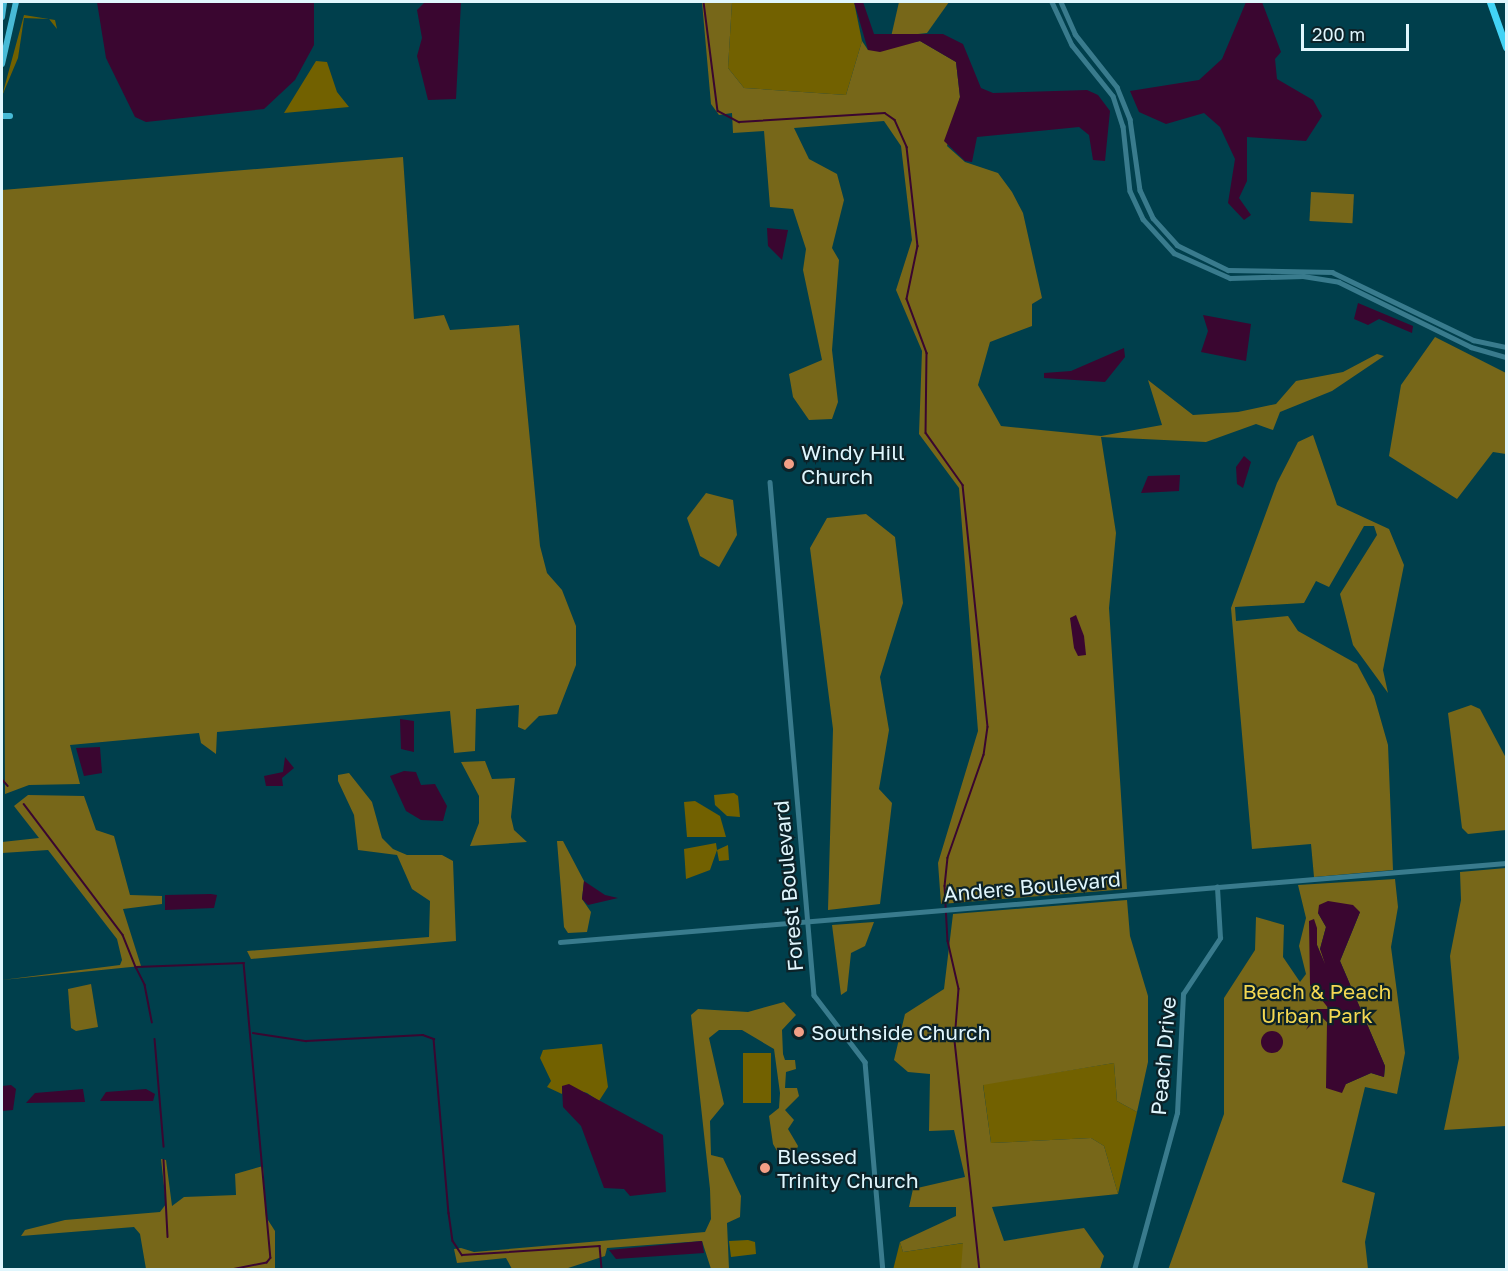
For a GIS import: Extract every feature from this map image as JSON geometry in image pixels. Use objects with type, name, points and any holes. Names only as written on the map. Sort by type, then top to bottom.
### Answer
[{"type":"highway","points":[[1490,2],[1506,47]]},
{"type":"highway","points":[[1499,26],[1506,37]]},
{"type":"main road","points":[[2,17],[4,2]]},
{"type":"main road","points":[[2,64],[16,2]]},
{"type":"main road","points":[[2,116],[10,116]]},
{"type":"street","points":[[1052,4],[1062,6]]},
{"type":"street","points":[[1052,4],[1072,45],[1095,70],[1121,116],[1126,171],[1143,219],[1181,258],[1240,280],[1332,280],[1427,325],[1506,356]]},
{"type":"street","points":[[1056,15],[1062,6]]},
{"type":"street","points":[[1062,6],[1075,34],[1101,63],[1126,107],[1135,170],[1153,218],[1185,251],[1192,256],[1241,272],[1303,267],[1332,272],[1473,340],[1506,347]]},
{"type":"street","points":[[1095,70],[1101,63]]},
{"type":"street","points":[[1126,171],[1135,170]]},
{"type":"street","points":[[1181,258],[1185,251]]},
{"type":"street","points":[[1187,262],[1192,256]]},
{"type":"street","points":[[1427,325],[1430,318]]},
{"type":"street","name":"Forest Boulevard","points":[[770,482],[815,999],[866,1062],[883,1269]]},
{"type":"street","name":"Anders Boulevard","points":[[560,942],[1506,863]]},
{"type":"street","name":"Peach Drive","points":[[1134,1269],[1177,1113],[1183,994],[1220,938],[1217,887]]},
{"type":"shaded area","points":[[97,2],[314,2],[314,45],[295,80],[264,109],[146,122],[135,117],[106,58]]},
{"type":"shaded area","points":[[425,2],[461,2],[456,99],[428,100],[417,56],[422,38],[417,10]]},
{"type":"shaded area","points":[[732,2],[854,2],[862,41],[846,95],[744,88],[728,68]]},
{"type":"shaded area","points":[[854,2],[863,2],[874,34],[943,34],[963,44],[981,88],[993,93],[1087,90],[1098,95],[1110,111],[1105,161],[1093,160],[1089,135],[1079,127],[977,137],[972,162],[965,161],[944,141],[960,97],[956,62],[920,41],[880,52],[868,50]]},
{"type":"shaded area","points":[[1246,2],[1262,2],[1281,52],[1275,59],[1277,79],[1313,100],[1322,116],[1306,141],[1247,137],[1247,181],[1239,198],[1251,215],[1244,220],[1228,203],[1235,159],[1220,127],[1204,113],[1166,124],[1139,112],[1130,91],[1199,80],[1222,59]]},
{"type":"shaded area","points":[[24,15],[49,19],[24,18],[18,58],[2,96]]},
{"type":"shaded area","points":[[49,19],[55,20],[57,29]]},
{"type":"shaded area","points":[[316,61],[327,62],[337,92],[349,107],[284,113]]},
{"type":"shaded area","points":[[767,228],[788,230],[782,260],[768,246]]},
{"type":"shaded area","points":[[1358,303],[1413,326],[1412,333],[1379,319],[1368,325],[1354,319]]},
{"type":"shaded area","points":[[1203,315],[1251,324],[1246,361],[1201,352],[1208,331]]},
{"type":"shaded area","points":[[1124,348],[1125,357],[1105,382],[1044,378],[1044,373],[1071,371]]},
{"type":"shaded area","points":[[1244,456],[1251,462],[1243,488],[1237,484],[1236,467]]},
{"type":"shaded area","points":[[1180,475],[1179,491],[1141,493],[1148,476]]},
{"type":"shaded area","points":[[1076,615],[1084,636],[1086,655],[1078,656],[1074,648],[1070,618]]},
{"type":"shaded area","points":[[400,719],[414,721],[414,752],[401,749]]},
{"type":"shaded area","points":[[100,747],[102,773],[84,776],[76,748]]},
{"type":"shaded area","points":[[285,757],[294,768],[282,778],[283,786],[266,786],[264,776],[283,772]]},
{"type":"shaded area","points":[[404,771],[416,772],[421,785],[435,784],[447,806],[443,821],[421,820],[406,811],[390,776]]},
{"type":"shaded area","points":[[734,793],[738,796],[740,817],[727,816],[715,805],[714,795]]},
{"type":"shaded area","points":[[695,801],[720,816],[726,837],[687,837],[684,802]]},
{"type":"shaded area","points":[[716,843],[717,850],[710,870],[686,879],[684,849]]},
{"type":"shaded area","points":[[728,845],[729,860],[719,861],[717,850]]},
{"type":"shaded area","points":[[584,881],[605,895],[618,898],[588,905],[582,899]]},
{"type":"shaded area","points":[[165,895],[217,895],[214,908],[165,910]]},
{"type":"shaded area","points":[[1328,901],[1353,905],[1360,912],[1340,961],[1385,1066],[1384,1077],[1371,1073],[1346,1084],[1342,1093],[1326,1088],[1327,1022],[1320,1015],[1306,1030],[1317,1009],[1329,1009],[1310,985],[1309,921],[1314,919],[1317,928],[1317,945],[1325,964],[1320,949],[1326,927],[1318,913],[1319,905]]},
{"type":"shaded area","points":[[1272,1031],[1280,1034],[1283,1042],[1280,1050],[1272,1053],[1264,1050],[1261,1042],[1264,1034]]},
{"type":"shaded area","points":[[602,1044],[608,1087],[599,1101],[587,1093],[562,1086],[562,1094],[547,1087],[551,1081],[540,1058],[543,1050]]},
{"type":"shaded area","points":[[743,1053],[771,1053],[771,1103],[743,1103]]},
{"type":"shaded area","points":[[1114,1063],[1117,1101],[1137,1112],[1118,1194],[1104,1146],[1091,1138],[991,1143],[983,1084]]},
{"type":"shaded area","points":[[569,1084],[663,1135],[666,1192],[630,1196],[624,1189],[604,1188],[581,1126],[563,1107],[562,1086]]},
{"type":"shaded area","points":[[11,1085],[16,1089],[13,1110],[2,1111],[2,1086]]},
{"type":"shaded area","points":[[83,1089],[85,1102],[26,1103],[35,1093]]},
{"type":"shaded area","points":[[146,1089],[155,1094],[153,1101],[100,1101],[106,1092]]},
{"type":"shaded area","points":[[702,1241],[704,1253],[616,1259],[609,1250]]},
{"type":"shaded area","points":[[729,1241],[755,1242],[756,1254],[731,1257]]},
{"type":"shaded area","points":[[900,1242],[903,1252],[964,1243],[965,1269],[893,1270]]},
{"type":"green space","points":[[702,2],[732,2],[728,68],[744,88],[846,95],[862,41],[868,50],[920,41],[956,62],[960,97],[947,146],[965,162],[998,173],[1012,192],[1023,213],[1042,298],[1032,304],[1032,326],[990,342],[978,385],[1001,426],[1101,436],[1162,425],[1148,380],[1193,415],[1238,412],[1276,404],[1296,381],[1343,372],[1377,354],[1384,356],[1332,391],[1280,412],[1273,430],[1256,424],[1206,442],[1101,437],[1116,533],[1109,608],[1127,889],[941,904],[938,863],[978,731],[959,488],[919,434],[922,351],[896,290],[912,240],[901,146],[884,121],[794,128],[809,159],[837,174],[844,200],[832,248],[839,260],[832,350],[838,402],[832,419],[809,420],[793,397],[789,374],[822,360],[803,270],[806,249],[793,209],[770,207],[764,131],[733,133],[732,113],[719,115],[711,104]]},
{"type":"green space","points":[[899,2],[949,2],[927,33],[891,37]]},
{"type":"green space","points":[[403,157],[414,319],[444,315],[450,330],[519,325],[540,546],[547,573],[562,590],[576,626],[576,665],[557,714],[539,716],[525,730],[518,727],[519,705],[476,709],[475,751],[454,753],[450,711],[217,732],[216,754],[201,743],[199,733],[70,745],[80,784],[29,785],[5,794],[2,190]]},
{"type":"green space","points":[[1311,192],[1354,194],[1352,223],[1309,221]]},
{"type":"green space","points":[[1435,337],[1506,373],[1506,454],[1493,452],[1457,499],[1389,456],[1401,385]]},
{"type":"green space","points":[[1313,435],[1337,505],[1389,529],[1404,565],[1383,670],[1388,693],[1353,645],[1340,594],[1377,535],[1374,526],[1364,526],[1329,587],[1316,581],[1304,603],[1235,607],[1236,621],[1288,616],[1298,631],[1357,664],[1374,696],[1388,745],[1393,870],[1314,877],[1311,844],[1252,849],[1231,608],[1277,483],[1298,442]]},
{"type":"green space","points":[[706,493],[733,500],[737,535],[719,567],[700,556],[687,518]]},
{"type":"green space","points":[[866,514],[895,537],[903,603],[880,677],[889,730],[879,789],[892,803],[880,904],[828,910],[833,729],[810,548],[827,518]]},
{"type":"green space","points":[[1471,705],[1480,709],[1506,758],[1506,830],[1468,834],[1462,828],[1448,713]]},
{"type":"green space","points":[[485,761],[492,779],[515,778],[511,817],[514,830],[527,842],[470,846],[479,823],[479,796],[461,762]]},
{"type":"green space","points":[[349,773],[372,802],[382,838],[393,849],[407,855],[442,855],[453,861],[456,941],[251,959],[247,951],[429,937],[430,901],[412,889],[397,855],[358,850],[354,815],[338,781],[338,775]]},
{"type":"green space","points":[[28,795],[84,796],[96,830],[114,836],[130,895],[162,896],[162,904],[123,909],[141,966],[2,980],[120,965],[122,960],[117,939],[48,850],[2,853],[2,842],[39,838],[14,806]]},
{"type":"green space","points":[[557,841],[563,841],[584,881],[582,899],[591,912],[587,932],[568,933],[564,927]]},
{"type":"green space","points":[[1506,868],[1506,1126],[1444,1130],[1459,1058],[1450,956],[1461,900],[1460,872]]},
{"type":"green space","name":"Beach & Peach Urban Park","points":[[1395,879],[1398,907],[1391,947],[1405,1053],[1397,1094],[1365,1087],[1342,1182],[1375,1193],[1365,1242],[1368,1269],[1168,1270],[1224,1114],[1224,998],[1255,950],[1256,917],[1284,925],[1283,957],[1300,982],[1306,974],[1299,946],[1306,918],[1298,885]],"holes":[[[1360,912],[1340,961],[1385,1066],[1384,1077],[1371,1073],[1346,1084],[1328,1049],[1327,1022],[1320,1015],[1308,1028],[1317,1009],[1330,1009],[1310,985],[1317,928],[1317,945],[1325,965],[1327,960],[1320,949],[1326,927],[1318,913]]]},
{"type":"green space","points":[[1127,900],[1130,936],[1148,996],[1148,1062],[1137,1112],[1117,1101],[1114,1063],[983,1085],[991,1143],[1091,1138],[1104,1146],[1118,1194],[992,1207],[1004,1241],[1084,1228],[1104,1256],[1100,1269],[961,1269],[963,1243],[903,1252],[900,1242],[956,1216],[956,1207],[909,1207],[913,1189],[965,1177],[954,1130],[929,1131],[930,1074],[908,1072],[894,1060],[905,1014],[944,989],[953,914]]},
{"type":"green space","points":[[874,922],[865,946],[851,953],[847,991],[841,995],[832,925]]},
{"type":"green space","points":[[91,984],[98,1027],[76,1031],[71,1028],[68,989]]},
{"type":"green space","points":[[784,1002],[796,1015],[782,1030],[785,1060],[795,1060],[796,1069],[786,1072],[785,1088],[797,1088],[799,1096],[785,1110],[794,1120],[788,1129],[798,1146],[794,1156],[777,1151],[773,1144],[769,1116],[779,1108],[780,1093],[774,1049],[742,1030],[719,1030],[709,1038],[724,1104],[710,1121],[711,1155],[723,1158],[741,1196],[740,1217],[727,1223],[729,1269],[711,1269],[702,1241],[607,1248],[605,1256],[562,1270],[512,1269],[506,1258],[457,1263],[454,1249],[461,1248],[474,1252],[705,1232],[711,1219],[710,1189],[691,1015],[698,1009],[748,1012]]},
{"type":"green space","points":[[161,1159],[166,1160],[172,1206],[184,1197],[236,1195],[235,1174],[263,1166],[266,1217],[275,1231],[275,1269],[146,1269],[140,1234],[134,1227],[21,1236],[25,1230],[65,1220],[160,1212],[166,1204]]},
{"type":"waterway","points":[[704,2],[718,111],[739,122],[885,113],[895,120],[907,147],[918,246],[907,299],[927,353],[926,433],[963,485],[988,727],[984,755],[948,858],[945,886],[948,941],[959,989],[955,1041],[980,1270]]},
{"type":"waterway","points":[[2,779],[8,786]]},
{"type":"waterway","points":[[24,804],[123,935],[136,967],[244,963],[271,1258],[267,1263],[231,1270]]},
{"type":"waterway","points":[[136,967],[145,985],[152,1022]]},
{"type":"waterway","points":[[253,1033],[306,1041],[423,1035],[434,1039],[449,1213],[453,1241],[462,1255],[600,1246],[602,1270]]},
{"type":"waterway","points":[[155,1039],[164,1147]]},
{"type":"waterway","points":[[164,1160],[168,1237]]},
{"type":"place","name":"Windy Hill Church","points":[[789,464]]},
{"type":"place","name":"Southside Church","points":[[799,1032]]},
{"type":"place","name":"Blessed Trinity Church","points":[[765,1168]]}]
